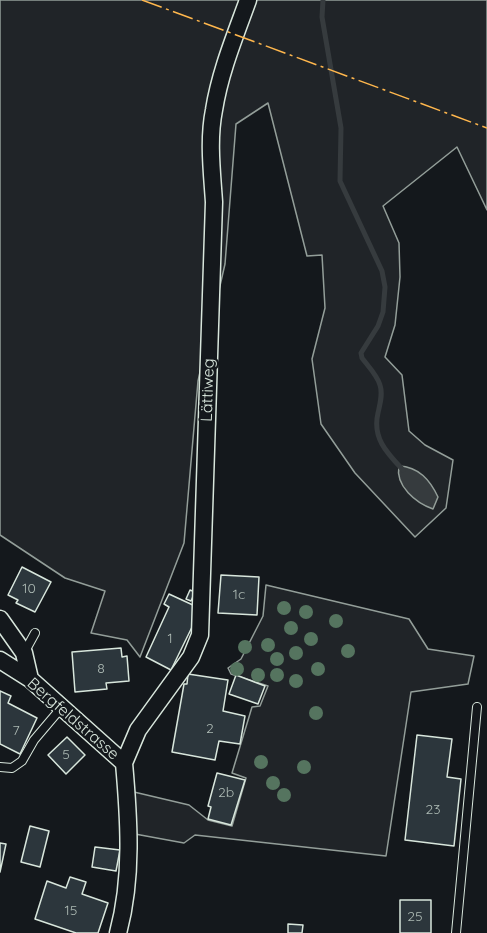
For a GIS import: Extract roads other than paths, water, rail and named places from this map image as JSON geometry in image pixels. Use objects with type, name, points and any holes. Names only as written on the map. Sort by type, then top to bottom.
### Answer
[{"type":"street","name":"Lättiweg","points":[[124,763],[138,730],[191,657],[200,635],[214,202],[211,146],[213,111],[248,0]]},
{"type":"street","points":[[0,619],[24,653],[30,679]]},
{"type":"street","name":"Bergfeldstrasse","points":[[0,660],[30,679],[124,763],[128,858],[124,910],[118,933]]},
{"type":"lane","points":[[24,653],[34,633]]},
{"type":"lane","points":[[0,767],[12,768],[22,761],[34,740],[62,707]]},
{"type":"lane","points":[[456,933],[477,707]]},
{"type":"waterway","points":[[323,0],[322,17],[341,128],[340,181],[382,271],[385,287],[383,312],[378,326],[361,353],[381,388],[377,422],[379,438],[386,451],[403,470]]}]
